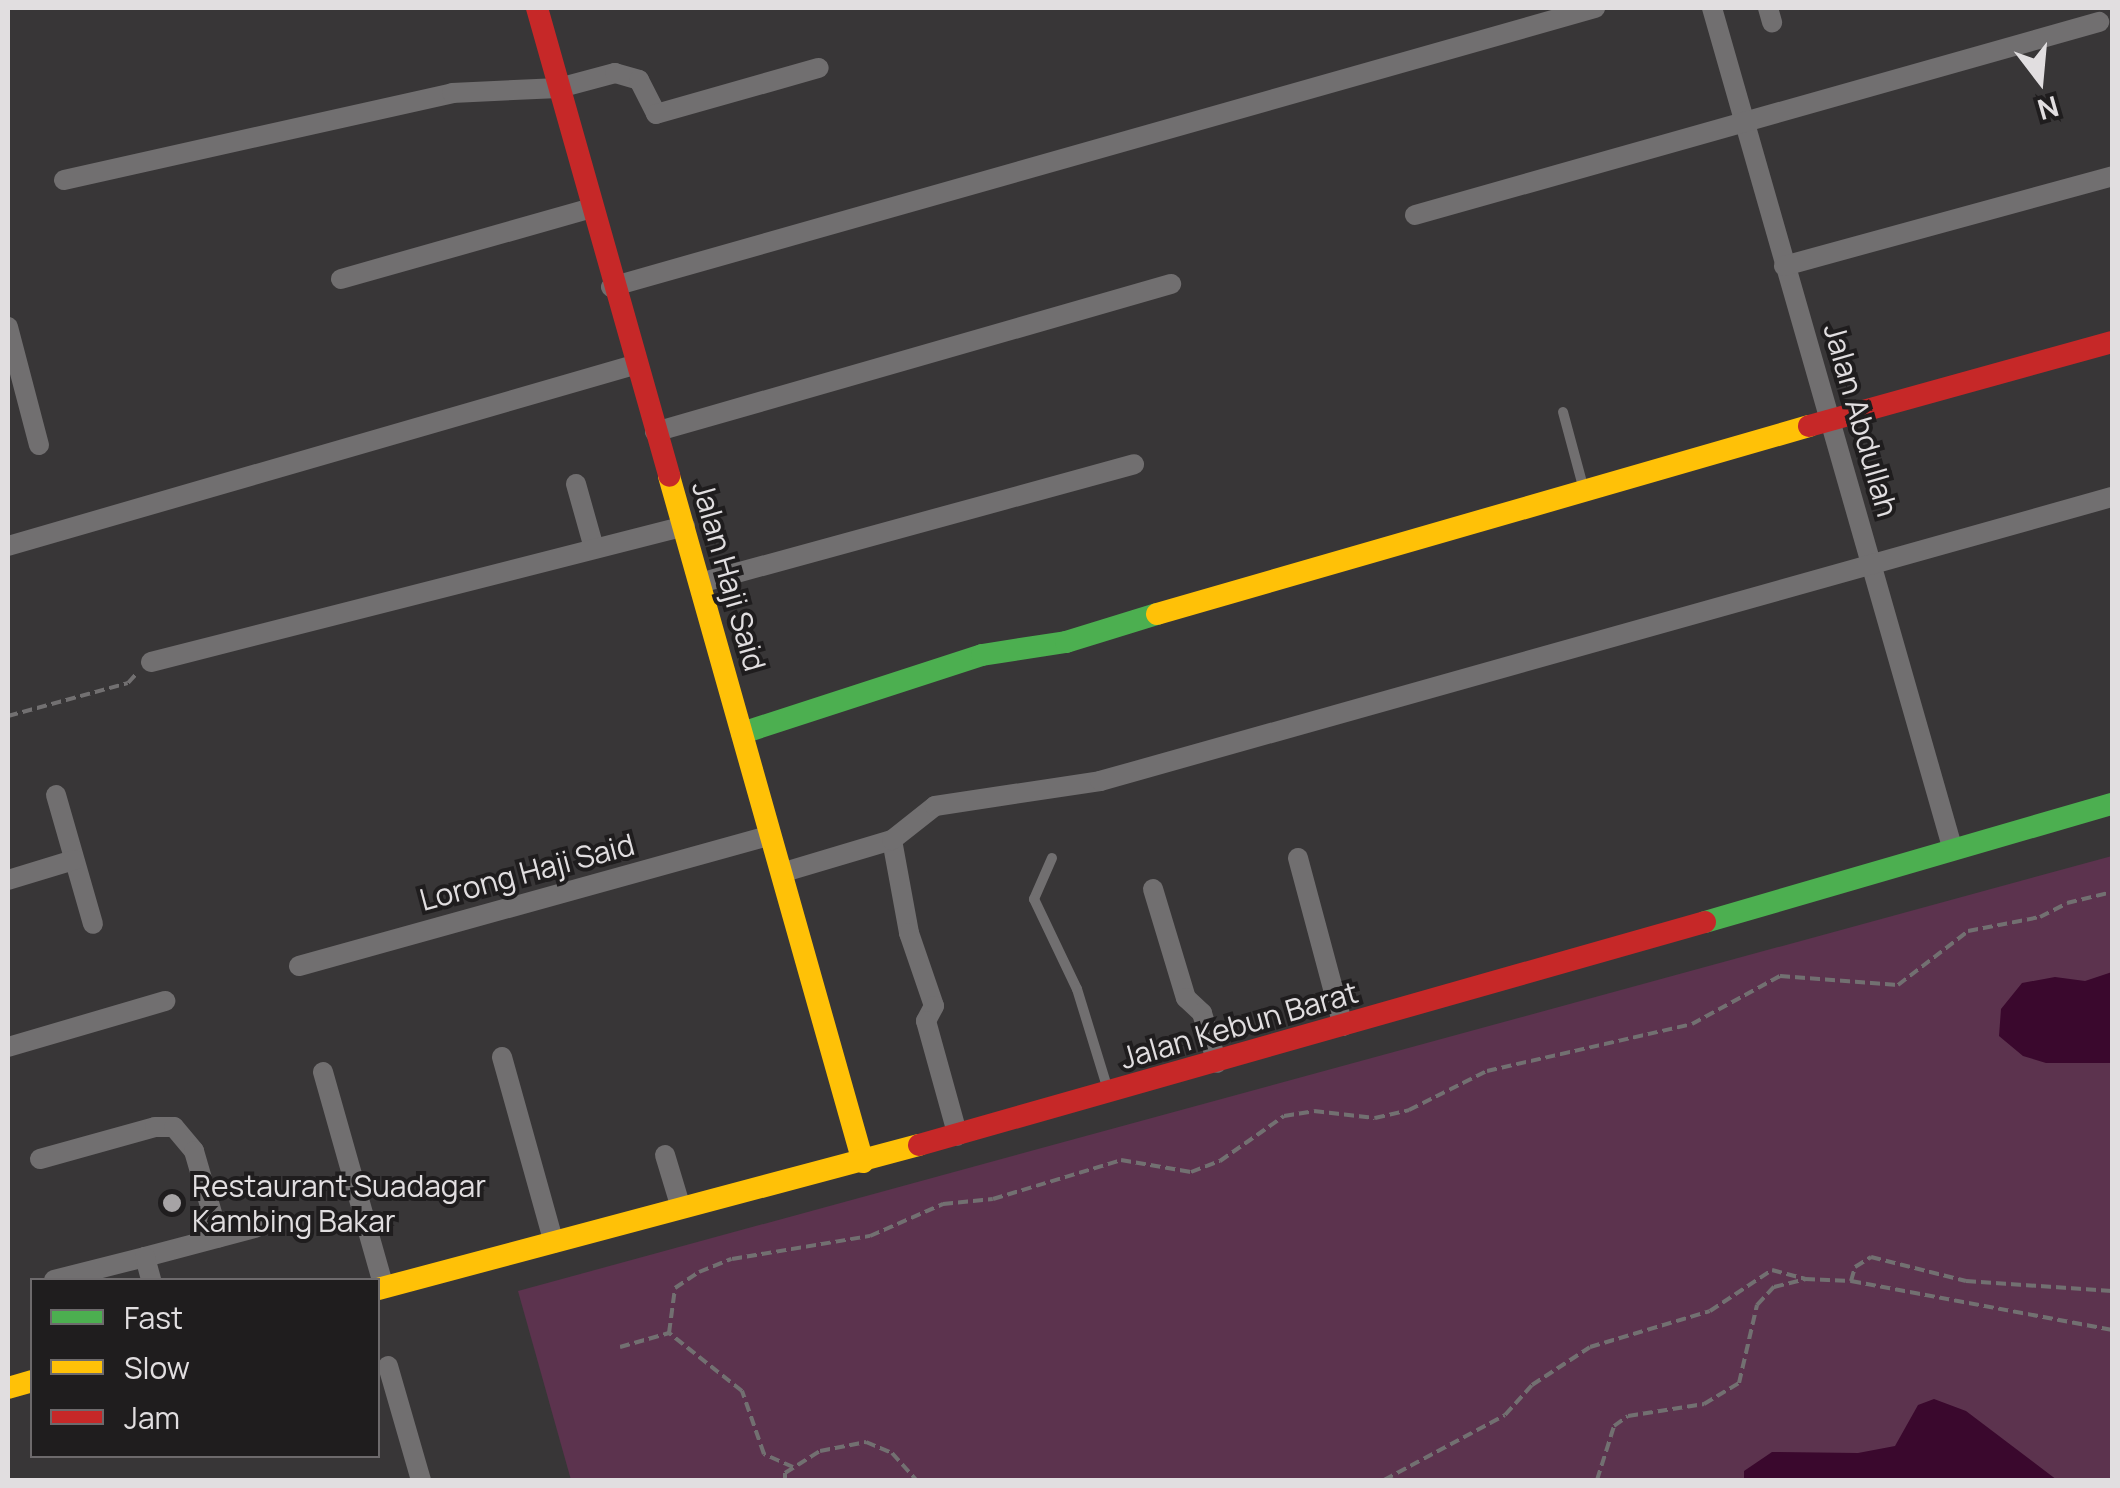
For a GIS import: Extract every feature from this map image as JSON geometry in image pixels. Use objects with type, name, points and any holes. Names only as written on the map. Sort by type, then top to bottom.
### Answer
[{"type":"street","name":"Jalan Haji Said","points":[[537,8],[611,287],[684,526],[863,1162]]},
{"type":"street","points":[[611,287],[1595,8]]},
{"type":"street","name":"Jalan Abdullah","points":[[1712,8],[1953,850]]},
{"type":"street","points":[[1416,215],[2099,22]]},
{"type":"street","points":[[64,180],[452,92],[559,88],[615,74],[632,77],[656,114],[820,68]]},
{"type":"street","points":[[1784,266],[2112,176]]},
{"type":"street","points":[[341,279],[592,208]]},
{"type":"street","points":[[655,432],[1171,284]]},
{"type":"street","points":[[8,328],[15,384],[40,446]]},
{"type":"street","points":[[742,734],[982,655],[1066,642],[1583,487],[2112,342]]},
{"type":"street","points":[[8,546],[634,365]]},
{"type":"street","points":[[700,583],[1134,464]]},
{"type":"street","points":[[576,484],[594,548]]},
{"type":"street","points":[[781,874],[892,840],[936,806],[1100,781],[1872,568],[2112,497]]},
{"type":"street","points":[[151,662],[684,526]]},
{"type":"street","points":[[56,794],[93,924]]},
{"type":"street","name":"Jalan Kebun Barat","points":[[381,1288],[1110,1094],[2112,804]]},
{"type":"street","name":"Lorong Haji Said","points":[[299,966],[770,835]]},
{"type":"street","points":[[892,840],[909,932],[934,1006],[926,1022],[958,1136]]},
{"type":"street","points":[[1298,858],[1343,1026]]},
{"type":"street","points":[[8,880],[74,860]]},
{"type":"street","points":[[1153,889],[1186,998],[1202,1014],[1217,1063]]},
{"type":"street","points":[[8,1048],[165,1001]]},
{"type":"street","points":[[502,1058],[554,1243]]},
{"type":"street","points":[[323,1072],[378,1278]]},
{"type":"street","points":[[40,1159],[154,1127],[174,1127],[194,1151],[219,1237]]},
{"type":"street","points":[[666,1154],[681,1208]]},
{"type":"street","points":[[62,1278],[256,1228]]},
{"type":"street","points":[[145,1257],[151,1278]]},
{"type":"street","points":[[388,1366],[421,1480]]},
{"type":"lane","points":[[1563,412],[1583,487]]},
{"type":"lane","points":[[1052,858],[1034,899],[1077,989],[1110,1094]]},
{"type":"path","points":[[8,716],[128,684],[151,662]]},
{"type":"path","points":[[669,1333],[675,1288],[732,1260],[870,1236],[943,1204],[993,1199],[1120,1160],[1191,1172],[1220,1161],[1284,1116],[1375,1118],[1409,1110],[1487,1071],[1692,1024],[1780,976],[1898,985],[1968,931],[2040,917],[2112,892]]},
{"type":"path","points":[[1850,1281],[1861,1259],[1966,1281],[2112,1291]]},
{"type":"path","points":[[1384,1480],[1504,1415],[1532,1385],[1590,1347],[1710,1312],[1772,1270],[1804,1280],[1850,1281],[2112,1330]]},
{"type":"path","points":[[1597,1480],[1614,1426],[1628,1416],[1704,1404],[1739,1383],[1758,1305],[1774,1288],[1804,1280]]},
{"type":"path","points":[[620,1346],[669,1333]]},
{"type":"path","points":[[669,1333],[742,1391],[764,1454],[792,1467]]},
{"type":"path","points":[[785,1480],[792,1467],[820,1451],[866,1442],[892,1452],[916,1480]]},
{"type":"shaded area","points":[[2112,856],[2112,1480],[571,1480],[518,1291]]},
{"type":"shaded area","points":[[2112,972],[2112,1063],[2046,1063],[2023,1056],[1999,1036],[2001,1009],[2022,983],[2055,977],[2085,981]]},
{"type":"shaded area","points":[[1934,1399],[1966,1411],[2057,1480],[1744,1480],[1744,1471],[1772,1452],[1858,1453],[1895,1446],[1918,1405]]},
{"type":"traffic: fast","points":[[742,733],[982,655],[1066,642],[1157,614]]},
{"type":"traffic: fast","points":[[1705,922],[2112,804]]},
{"type":"traffic: slow","points":[[1157,614],[1809,426]]},
{"type":"traffic: slow","points":[[669,476],[863,1162]]},
{"type":"traffic: slow","points":[[380,1288],[919,1145]]},
{"type":"traffic: slow","points":[[8,1388],[30,1382]]},
{"type":"traffic: jam","points":[[537,8],[669,476]]},
{"type":"traffic: jam","points":[[1809,426],[2112,342]]},
{"type":"traffic: jam","points":[[919,1145],[1705,922]]},
{"type":"place","name":"Restaurant Suadagar Kambing Bakar","points":[[172,1203]]}]
